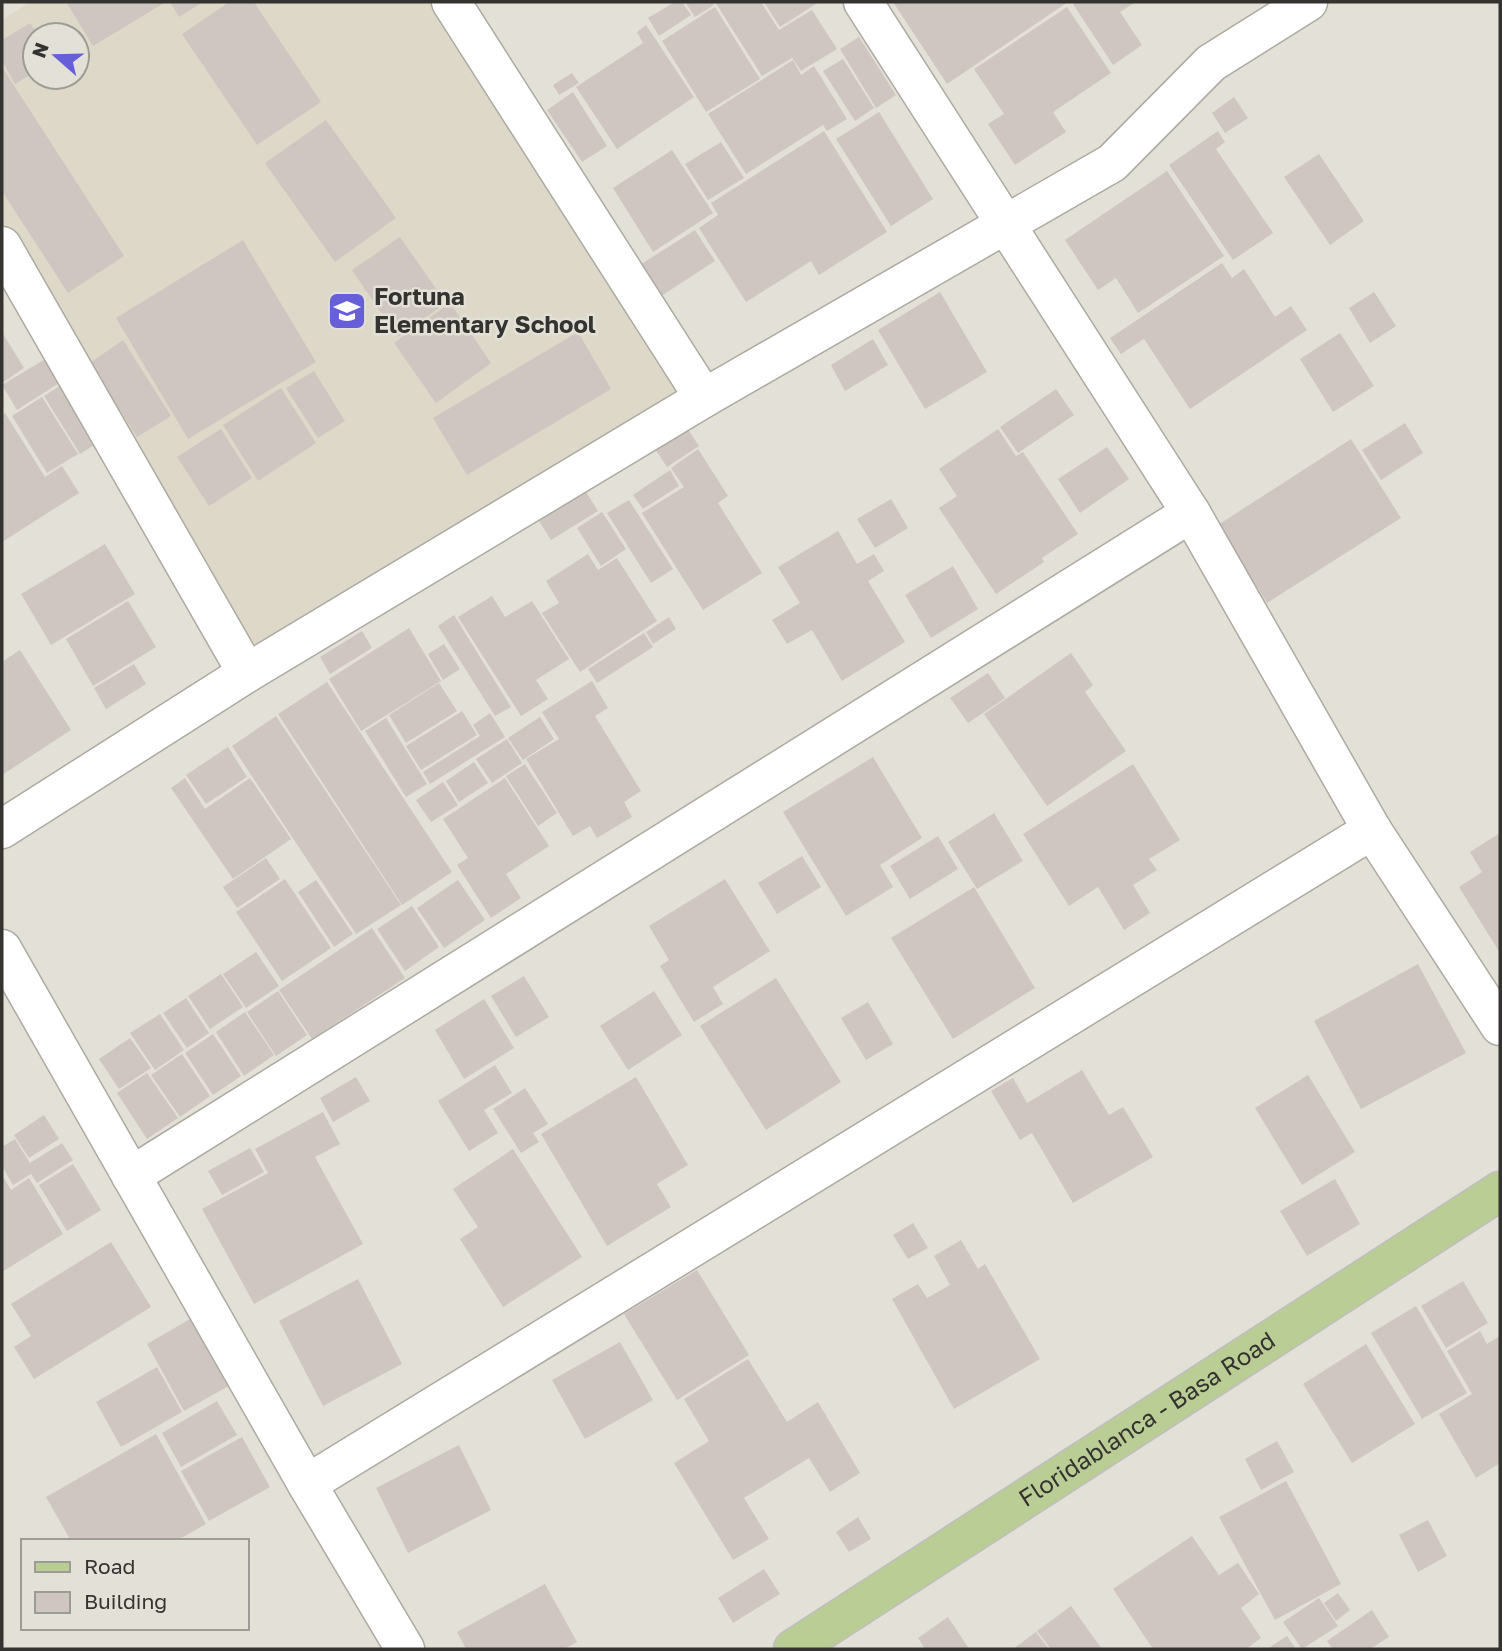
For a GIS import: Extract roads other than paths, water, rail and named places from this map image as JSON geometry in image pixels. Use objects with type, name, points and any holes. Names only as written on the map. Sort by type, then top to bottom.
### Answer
[{"type":"main road","name":"Floridablanca - Basa Road","points":[[793,1649],[1500,1191]]},
{"type":"street","points":[[451,2],[704,398]]},
{"type":"street","points":[[863,2],[1191,513],[1373,830],[1500,1026]]},
{"type":"street","points":[[2,830],[247,673],[704,398],[1112,163],[1211,63],[1308,2]]},
{"type":"street","points":[[2,246],[247,673]]},
{"type":"street","points":[[131,1177],[1191,513]]},
{"type":"street","points":[[307,1484],[1373,830]]},
{"type":"street","points":[[2,949],[307,1484],[405,1649]]},
{"type":"place","name":"Fortuna Elementary School","points":[[347,311]]}]
